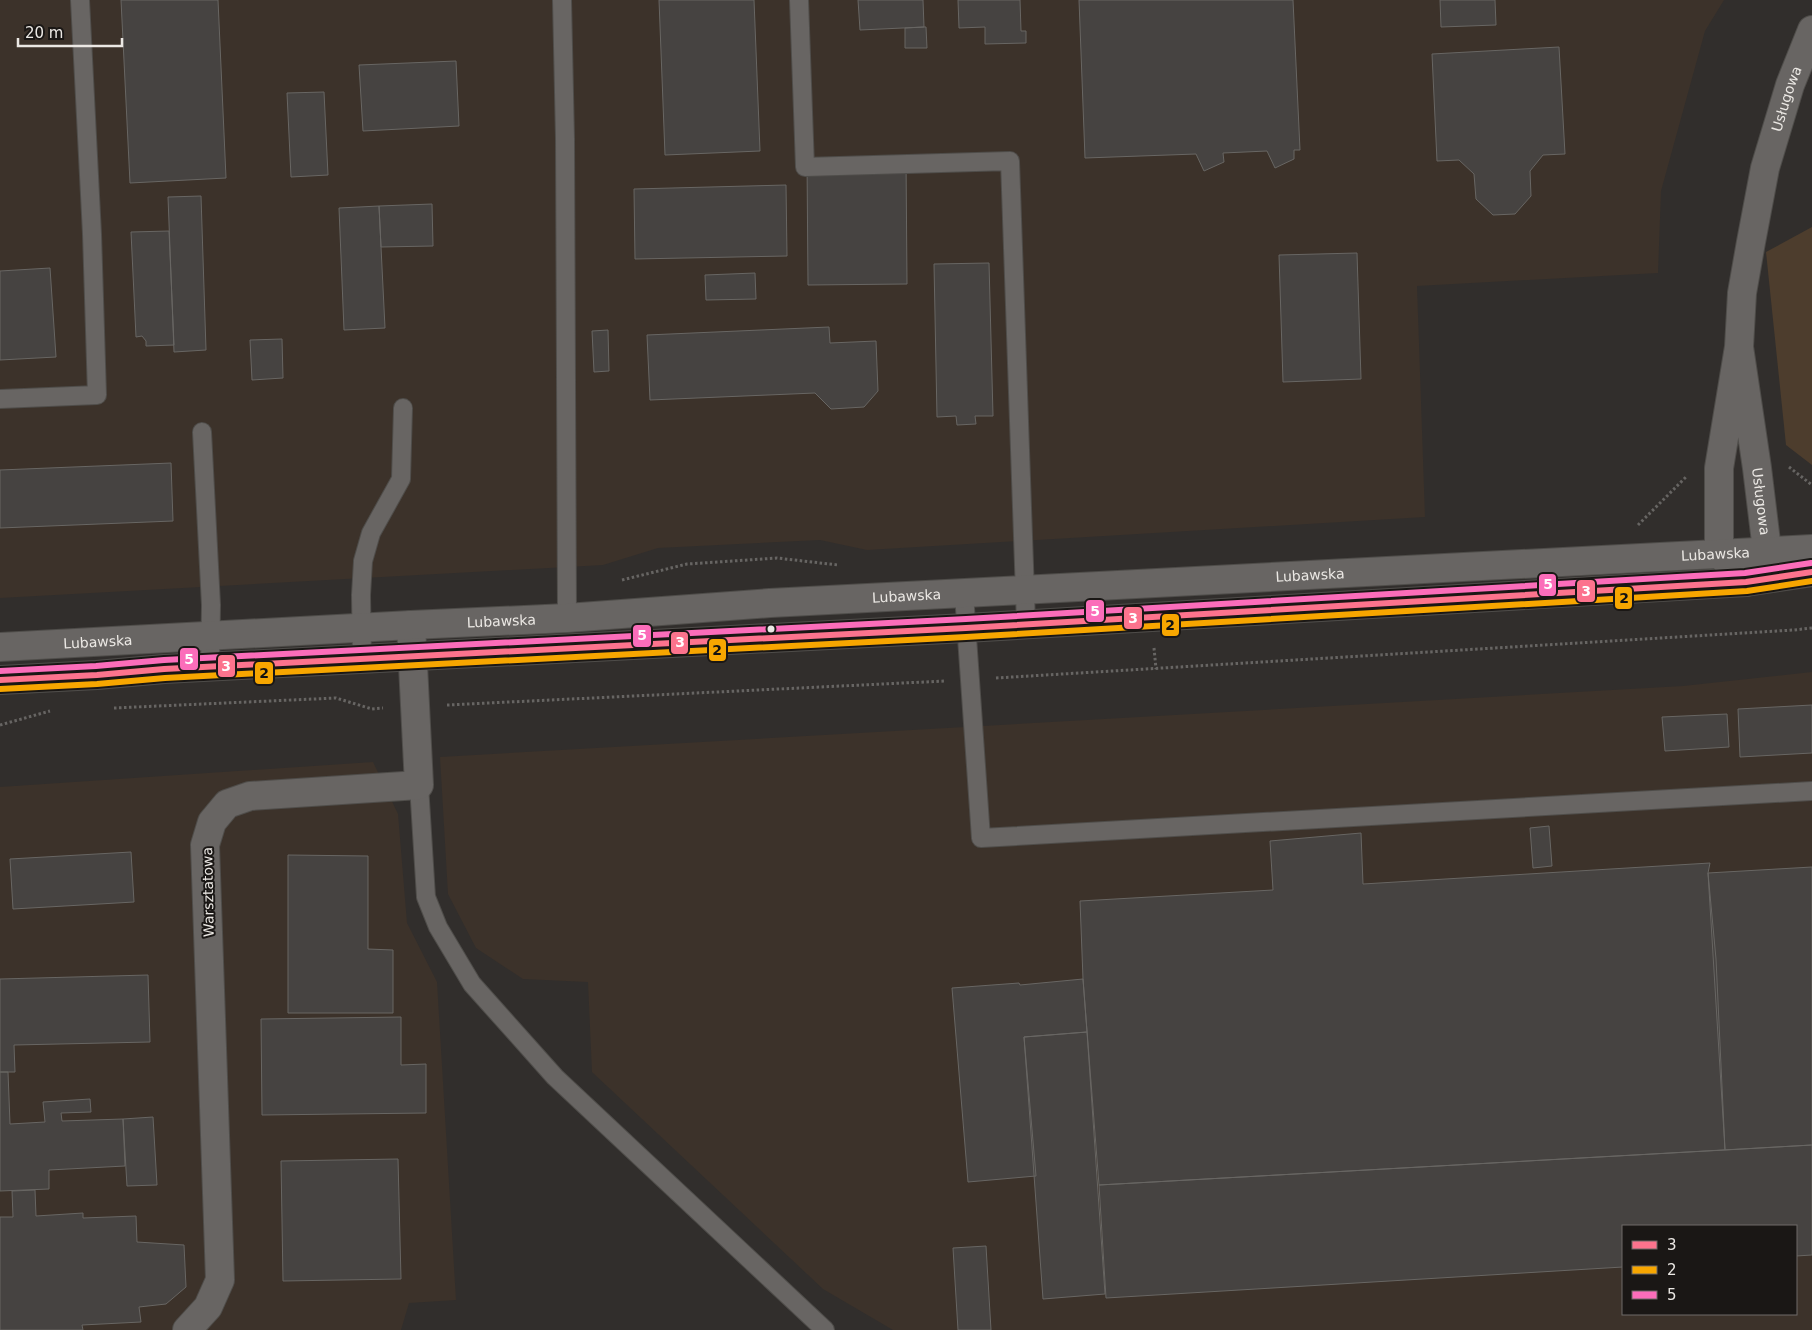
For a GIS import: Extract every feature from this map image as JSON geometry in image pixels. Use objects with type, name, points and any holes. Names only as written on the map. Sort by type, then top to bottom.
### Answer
[{"type":"main road","name":"Usługowa","points":[[1719,553],[1719,468],[1739,347],[1742,293],[1765,168],[1790,85],[1812,30]]},
{"type":"main road","name":"Usługowa","points":[[1739,347],[1767,550],[1746,582]]},
{"type":"main road","name":"Lubawska","points":[[0,647],[567,618],[770,603],[1812,549]]},
{"type":"main road","points":[[1719,553],[1746,582]]},
{"type":"main road","points":[[0,680],[164,669],[720,639],[966,628],[1746,582],[1812,572]]},
{"type":"main road","points":[[411,625],[419,785]]},
{"type":"main road","name":"Warsztatowa","points":[[187,1330],[208,1307],[220,1280],[205,845],[212,822],[227,804],[250,796],[419,785]]},
{"type":"lane","points":[[0,399],[97,395],[92,234],[80,0]]},
{"type":"lane","points":[[562,0],[565,139],[567,618]]},
{"type":"lane","points":[[798,0],[805,167],[1010,161],[1026,624]]},
{"type":"lane","points":[[362,659],[361,595],[363,561],[371,533],[401,479],[404,408]]},
{"type":"lane","points":[[202,432],[211,605],[210,667]]},
{"type":"lane","points":[[964,594],[981,838],[1812,791]]},
{"type":"lane","points":[[419,785],[426,897],[438,927],[472,984],[555,1077],[825,1330]]},
{"type":"path","points":[[1757,468],[1788,466],[1812,485]]},
{"type":"path","points":[[1630,526],[1639,525],[1693,469],[1719,468]]},
{"type":"path","points":[[620,580],[687,564],[777,558],[844,566]]},
{"type":"path","points":[[109,708],[336,698],[372,709],[969,680],[1812,628]]},
{"type":"path","points":[[0,725],[52,711]]},
{"type":"shaded area","points":[[0,0],[1724,0],[1705,31],[1661,191],[1658,273],[1417,286],[1425,517],[867,550],[820,540],[658,548],[603,565],[0,598]]},
{"type":"shaded area","points":[[1812,227],[1812,465],[1786,445],[1766,252]]},
{"type":"shaded area","points":[[1812,672],[1812,1330],[893,1330],[823,1289],[592,1072],[588,982],[523,979],[476,948],[448,894],[440,757],[1683,686]]},
{"type":"shaded area","points":[[373,762],[398,814],[407,923],[437,982],[456,1300],[409,1303],[401,1330],[0,1330],[0,787]]},
{"type":"building","points":[[121,0],[218,0],[226,178],[130,183]]},
{"type":"building","points":[[659,0],[754,0],[760,151],[665,155]]},
{"type":"building","points":[[858,0],[923,0],[924,27],[860,30]]},
{"type":"building","points":[[958,0],[1020,0],[1021,31],[1026,31],[1026,43],[985,44],[985,27],[959,28]]},
{"type":"building","points":[[1079,0],[1293,0],[1300,150],[1294,150],[1294,159],[1275,168],[1267,151],[1223,153],[1224,162],[1204,171],[1196,154],[1085,158]]},
{"type":"building","points":[[1440,0],[1495,0],[1496,25],[1441,27]]},
{"type":"building","points":[[926,27],[927,48],[905,48],[905,28]]},
{"type":"building","points":[[1559,47],[1565,154],[1543,155],[1530,171],[1531,196],[1515,214],[1493,215],[1476,199],[1474,174],[1459,160],[1437,161],[1432,54]]},
{"type":"building","points":[[456,61],[459,126],[363,131],[359,65]]},
{"type":"building","points":[[324,92],[328,175],[291,177],[287,93]]},
{"type":"building","points":[[906,158],[907,284],[808,285],[807,159]]},
{"type":"building","points":[[786,185],[787,256],[635,259],[634,189]]},
{"type":"building","points":[[201,196],[206,350],[174,352],[168,197]]},
{"type":"building","points":[[432,204],[433,246],[381,247],[379,206]]},
{"type":"building","points":[[379,206],[385,328],[344,330],[339,208]]},
{"type":"building","points":[[169,231],[174,345],[146,346],[146,341],[142,336],[136,337],[131,232]]},
{"type":"building","points":[[1357,253],[1361,379],[1283,382],[1279,255]]},
{"type":"building","points":[[989,263],[993,416],[975,416],[976,424],[957,425],[956,416],[937,417],[934,264]]},
{"type":"building","points":[[50,268],[56,357],[0,360],[0,271]]},
{"type":"building","points":[[755,273],[756,299],[706,300],[705,275]]},
{"type":"building","points":[[829,327],[830,343],[876,341],[878,391],[864,407],[831,409],[815,393],[650,400],[647,335]]},
{"type":"building","points":[[608,330],[609,371],[594,372],[592,331]]},
{"type":"building","points":[[282,339],[283,378],[252,380],[250,340]]},
{"type":"building","points":[[171,463],[173,521],[0,528],[0,470]]},
{"type":"building","points":[[1812,705],[1812,753],[1740,757],[1738,709]]},
{"type":"building","points":[[1727,714],[1729,747],[1665,751],[1662,717]]},
{"type":"building","points":[[1549,826],[1552,866],[1533,868],[1530,828]]},
{"type":"building","points":[[1361,833],[1363,884],[1710,863],[1708,873],[1716,959],[1725,1150],[1099,1185],[1083,979],[1080,901],[1273,890],[1270,841]]},
{"type":"building","points":[[131,852],[134,902],[13,909],[10,859]]},
{"type":"building","points":[[288,855],[368,856],[368,949],[393,950],[393,1013],[288,1013]]},
{"type":"building","points":[[1812,867],[1812,1145],[1725,1150],[1708,873]]},
{"type":"building","points":[[148,975],[150,1042],[14,1045],[15,1072],[0,1072],[0,979]]},
{"type":"building","points":[[1083,979],[1087,1032],[1024,1037],[1036,1176],[968,1182],[952,988],[1019,983],[1020,985]]},
{"type":"building","points":[[401,1017],[401,1065],[426,1064],[426,1113],[262,1115],[261,1019]]},
{"type":"building","points":[[1087,1032],[1105,1294],[1043,1299],[1024,1037]]},
{"type":"building","points":[[0,1072],[8,1072],[10,1124],[45,1122],[43,1102],[90,1099],[91,1112],[61,1113],[62,1121],[123,1119],[125,1166],[49,1170],[49,1189],[0,1191]]},
{"type":"building","points":[[153,1117],[157,1185],[127,1186],[123,1119]]},
{"type":"building","points":[[1812,1145],[1812,1255],[1797,1256],[1797,1225],[1622,1225],[1622,1267],[1106,1298],[1099,1185]]},
{"type":"building","points":[[398,1159],[401,1279],[283,1281],[281,1161]]},
{"type":"building","points":[[35,1190],[36,1216],[83,1213],[83,1218],[136,1216],[137,1242],[184,1245],[186,1287],[166,1304],[139,1307],[141,1322],[82,1325],[83,1330],[0,1330],[0,1217],[13,1217],[12,1191]]},
{"type":"building","points":[[986,1246],[991,1330],[958,1330],[953,1248]]},
{"type":"transit line","name":"5","points":[[0,671],[164,660],[966,619],[1745,573],[1811,563]]},
{"type":"transit line","name":"3","points":[[0,680],[97,675],[164,669],[966,628],[1746,582],[1812,572]]},
{"type":"transit line","name":"2","points":[[0,689],[165,678],[966,637],[1747,591],[1812,581]]}]
